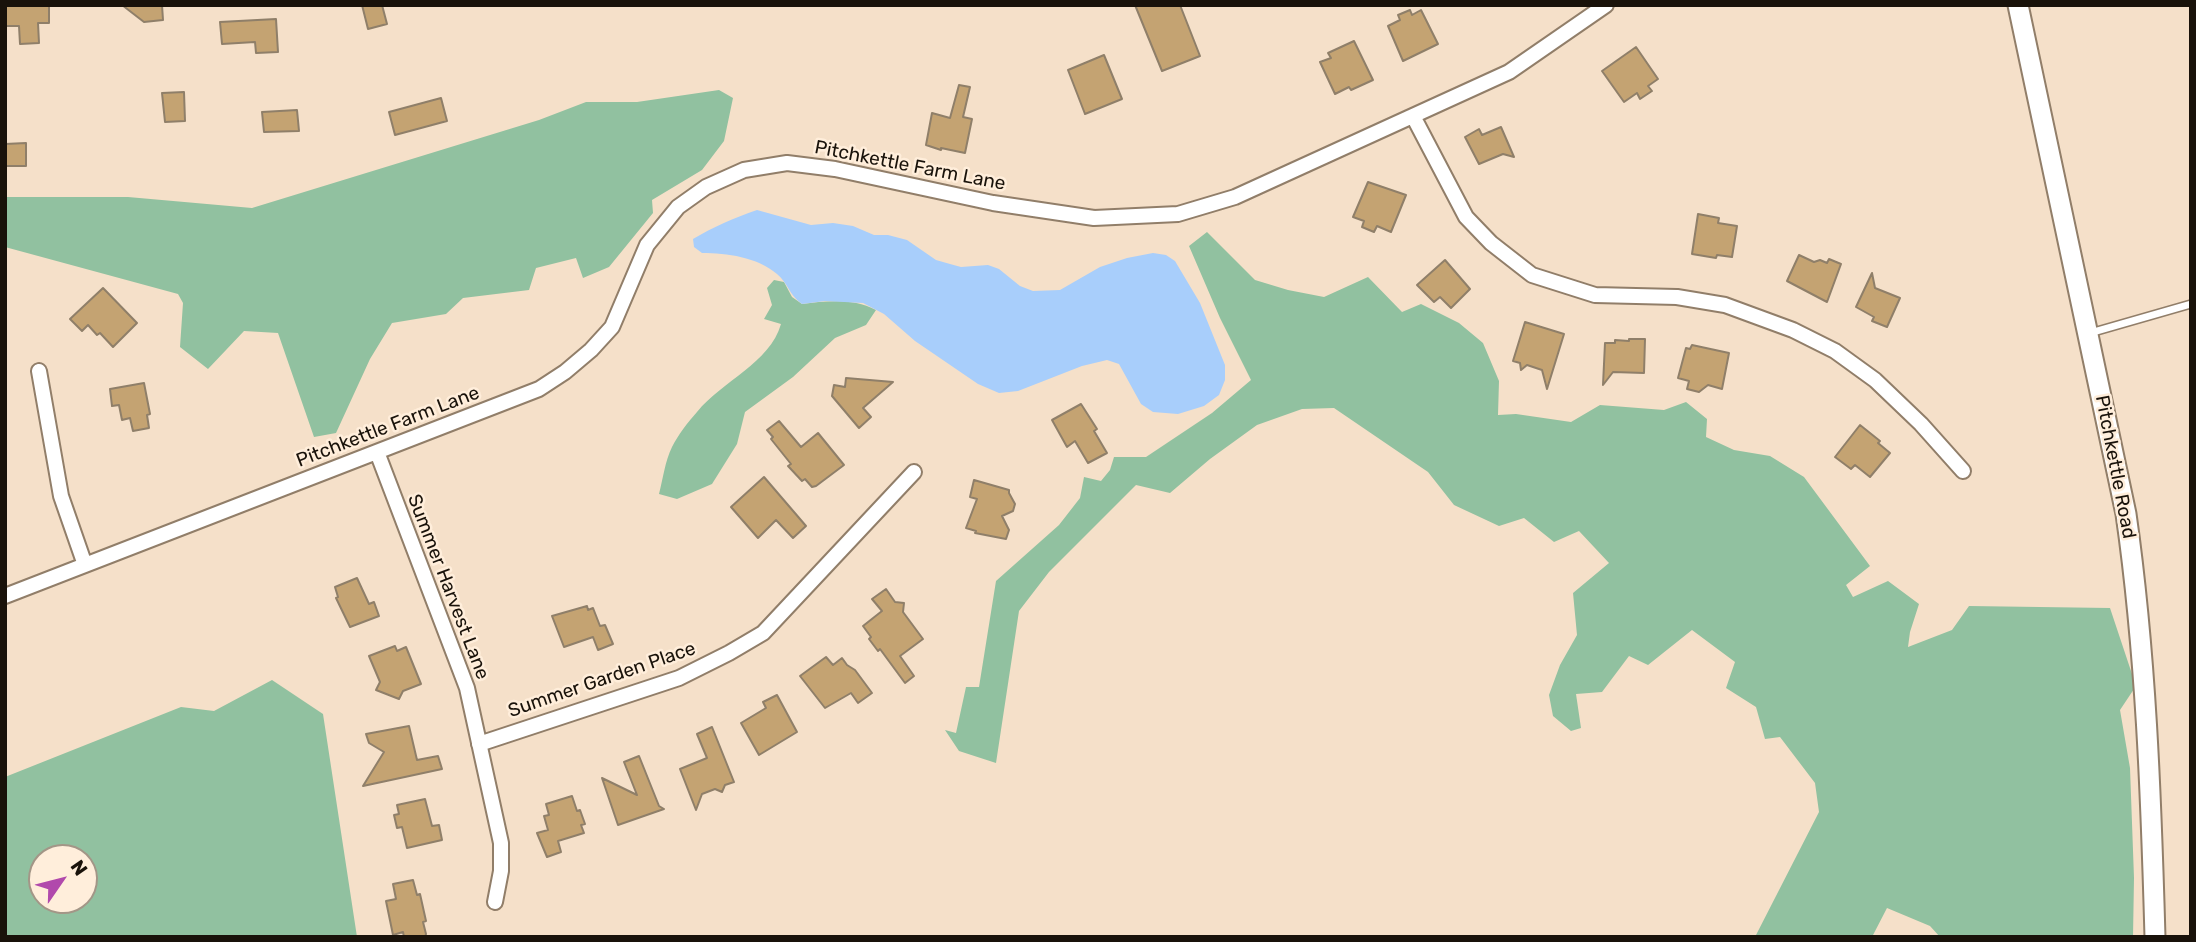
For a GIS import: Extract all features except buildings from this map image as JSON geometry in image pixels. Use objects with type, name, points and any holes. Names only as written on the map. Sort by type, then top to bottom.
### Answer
[{"type":"main road","name":"Pitchkettle Road","points":[[2024,6],[2126,514],[2135,578],[2148,733],[2155,937]]},
{"type":"street","name":"Pitchkettle Farm Lane","points":[[5,596],[539,389],[591,350],[612,327],[647,245],[678,207],[706,187],[744,170],[787,163],[835,169],[993,203],[1094,218],[1178,214],[1235,197],[1509,72],[1606,5]]},
{"type":"street","points":[[1413,116],[1466,217],[1491,243],[1532,275],[1595,295],[1677,297],[1725,305],[1793,330],[1835,351],[1875,380],[1921,424],[1963,471]]},
{"type":"street","points":[[39,371],[61,496],[85,565]]},
{"type":"street","name":"Summer Harvest Lane","points":[[377,452],[467,688],[501,843],[501,871],[495,902]]},
{"type":"street","name":"Summer Garden Place","points":[[479,744],[679,678],[763,633],[914,472]]},
{"type":"lane","points":[[2089,334],[2191,304]]},
{"type":"green space","points":[[719,90],[733,98],[724,141],[702,170],[652,200],[653,213],[609,267],[583,278],[576,258],[536,268],[529,290],[463,298],[446,314],[392,323],[370,359],[336,433],[314,437],[278,333],[244,331],[208,369],[180,347],[183,303],[178,294],[5,247],[5,197],[128,197],[252,208],[539,120],[586,102],[637,102]]},
{"type":"green space","points":[[1207,232],[1255,280],[1324,297],[1368,277],[1402,312],[1421,304],[1459,323],[1483,343],[1499,381],[1498,415],[1516,414],[1571,422],[1600,405],[1664,410],[1686,402],[1707,419],[1706,437],[1734,450],[1770,456],[1804,477],[1870,566],[1846,585],[1853,597],[1888,581],[1919,604],[1908,647],[1952,630],[1969,606],[2110,608],[2136,686],[2120,710],[2130,768],[2133,937],[1940,937],[1930,926],[1887,908],[1872,937],[1755,937],[1819,812],[1815,783],[1780,737],[1765,739],[1756,707],[1726,688],[1735,662],[1692,630],[1648,665],[1629,656],[1602,692],[1576,694],[1581,728],[1571,731],[1553,716],[1549,695],[1560,665],[1577,635],[1573,593],[1609,563],[1579,531],[1554,542],[1524,518],[1499,526],[1454,505],[1428,472],[1334,408],[1302,409],[1257,425],[1210,459],[1170,493],[1136,485],[1049,572],[1019,611],[996,763],[959,751],[945,730],[956,733],[966,687],[979,687],[996,581],[1059,525],[1080,498],[1084,477],[1101,481],[1110,470],[1114,457],[1146,457],[1212,413],[1251,380],[1189,246]]},
{"type":"green space","points":[[774,280],[784,282],[792,297],[802,304],[849,302],[876,310],[866,325],[835,338],[793,377],[745,412],[737,444],[712,484],[677,499],[659,494],[670,452],[683,429],[707,401],[756,361],[775,338],[781,324],[764,319],[772,305],[767,288]]},
{"type":"green space","points":[[272,680],[323,714],[357,937],[5,937],[5,777],[181,707],[214,711]]},
{"type":"water","points":[[757,210],[811,225],[833,223],[853,226],[874,235],[907,240],[936,260],[961,267],[988,265],[999,269],[1020,286],[1033,291],[1060,290],[1100,267],[1127,258],[1153,253],[1166,255],[1175,261],[1200,303],[1225,365],[1225,380],[1219,395],[1204,406],[1178,414],[1153,412],[1141,404],[1119,364],[1107,360],[1082,366],[1018,391],[999,393],[978,384],[915,341],[884,314],[863,303],[825,301],[802,304],[769,268],[731,255],[702,253],[694,247],[693,239]]}]
